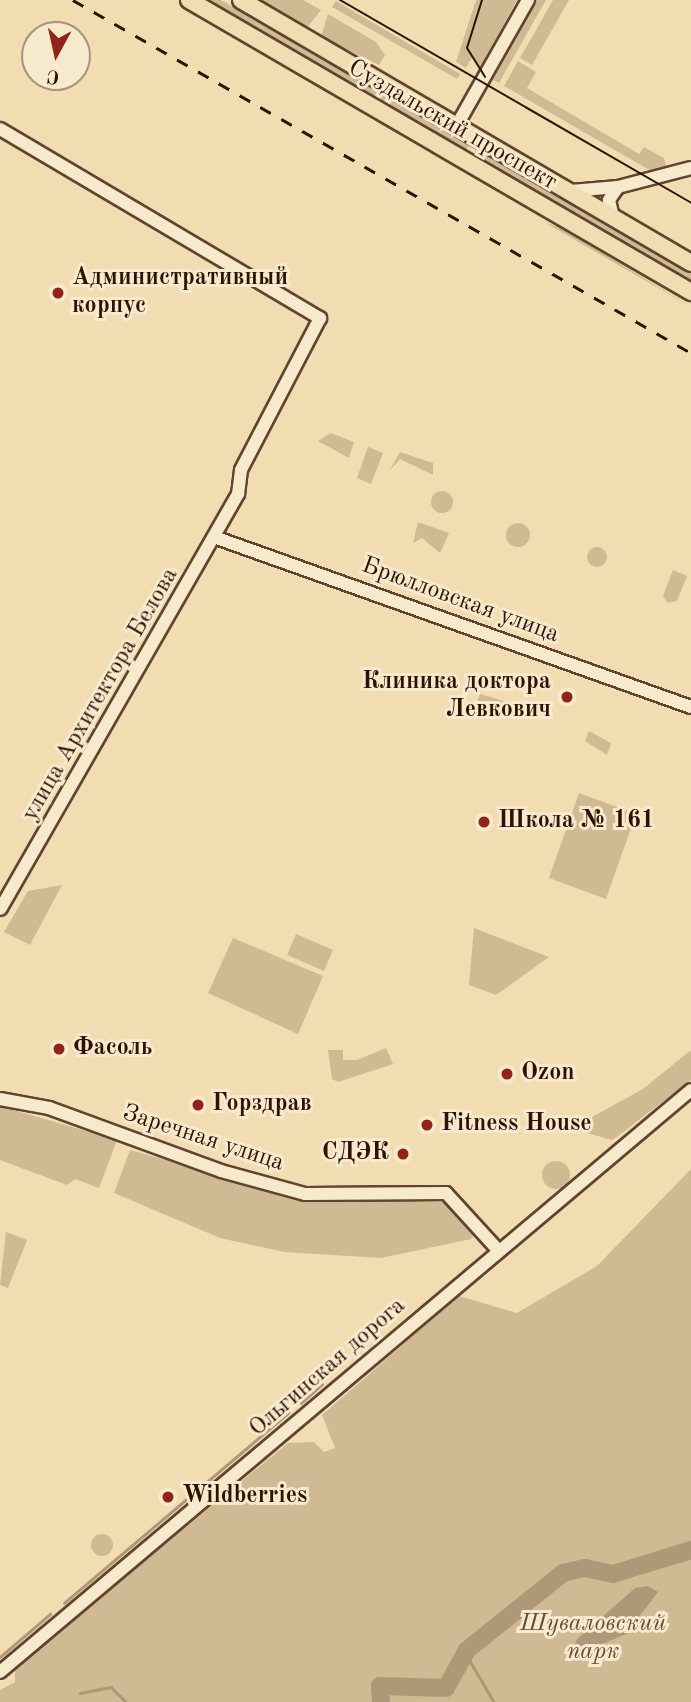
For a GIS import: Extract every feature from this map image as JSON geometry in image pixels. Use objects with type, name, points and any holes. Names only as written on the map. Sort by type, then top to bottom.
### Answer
[{"type":"main road","name":"Суздальский проспект","points":[[189,0],[691,292]]},
{"type":"main road","name":"Суздальский проспект","points":[[241,0],[691,263]]},
{"type":"street","points":[[457,125],[528,0]]},
{"type":"street","name":"улица Архитектора Белова","points":[[0,129],[320,318],[241,470],[238,494],[0,909]]},
{"type":"street","points":[[571,191],[618,187],[691,167]]},
{"type":"street","points":[[613,217],[609,200],[618,187]]},
{"type":"street","name":"Брюлловская улица","points":[[214,537],[691,707]]},
{"type":"street","name":"Ольгинская дорога","points":[[0,1672],[687,1093]]},
{"type":"street","name":"Заречная улица","points":[[0,1099],[49,1108],[221,1171],[305,1194],[446,1193],[498,1250]]},
{"type":"green space","points":[[205,0],[221,0],[470,144],[465,152]]},
{"type":"green space","points":[[257,0],[303,0],[321,10],[306,29]]},
{"type":"green space","points":[[476,0],[517,0],[480,67],[473,56],[466,68],[456,62]]},
{"type":"green space","points":[[538,0],[546,0],[499,83],[493,80]]},
{"type":"green space","points":[[553,0],[569,0],[532,65],[520,58]]},
{"type":"green space","points":[[336,1],[460,74],[457,79],[332,7]]},
{"type":"green space","points":[[328,14],[376,42],[385,55],[379,65],[321,37]]},
{"type":"green space","points":[[518,61],[536,72],[527,88],[639,154],[644,147],[664,158],[667,169],[658,175],[504,86]]},
{"type":"green space","points":[[477,149],[691,273],[691,282],[473,156]]},
{"type":"green space","points":[[544,222],[565,230],[691,307]]},
{"type":"green space","points":[[331,433],[354,442],[349,458],[318,441]]},
{"type":"green space","points":[[368,447],[383,453],[371,484],[357,478]]},
{"type":"green space","points":[[400,452],[433,463],[433,475],[400,459],[390,470]]},
{"type":"green space","points":[[442,491],[450,494],[453,502],[450,510],[442,513],[434,510],[431,502],[434,494]]},
{"type":"green space","points":[[418,522],[449,533],[440,553],[422,538],[413,543]]},
{"type":"green space","points":[[518,523],[527,526],[530,535],[527,544],[518,547],[509,544],[506,535],[509,526]]},
{"type":"green space","points":[[597,547],[604,550],[607,557],[604,564],[597,567],[590,564],[587,557],[590,550]]},
{"type":"green space","points":[[673,570],[687,576],[677,601],[668,603],[663,596]]},
{"type":"green space","points":[[480,694],[507,702],[503,712],[475,707]]},
{"type":"green space","points":[[589,731],[611,743],[607,755],[585,741]]},
{"type":"green space","points":[[579,793],[636,814],[606,899],[549,878]]},
{"type":"green space","points":[[62,885],[30,945],[4,932],[28,891]]},
{"type":"green space","points":[[474,928],[549,957],[496,995],[469,985]]},
{"type":"green space","points":[[296,934],[333,950],[324,971],[287,955]]},
{"type":"green space","points":[[233,938],[323,976],[298,1034],[208,993]]},
{"type":"green space","points":[[386,1048],[393,1064],[338,1082],[332,1079],[328,1050],[343,1050],[343,1060],[357,1060]]},
{"type":"green space","points":[[691,1050],[691,1080],[618,1136],[612,1140],[580,1131],[581,1123],[643,1089]]},
{"type":"green space","points":[[0,1106],[117,1140],[99,1188],[75,1179],[67,1185],[0,1160]]},
{"type":"green space","points":[[130,1150],[306,1199],[444,1199],[477,1232],[471,1239],[381,1258],[284,1252],[220,1238],[114,1193]]},
{"type":"green space","points":[[556,1161],[566,1165],[570,1175],[566,1185],[556,1189],[546,1185],[542,1175],[546,1165]]},
{"type":"green space","name":"Шуваловский парк","points":[[691,1169],[691,1702],[0,1702],[0,1690],[15,1682],[15,1668],[288,1443],[314,1442],[324,1452],[335,1448],[322,1415],[459,1296],[517,1313],[597,1266]]},
{"type":"green space","points":[[6,1232],[27,1240],[8,1288],[0,1285]]},
{"type":"green space","points":[[98,1534],[106,1534],[113,1541],[113,1549],[106,1556],[98,1556],[91,1549],[91,1541]]},
{"type":"shaded area","points":[[648,1586],[658,1592],[626,1634],[569,1658],[577,1639],[635,1588]]},
{"type":"waterway","points":[[301,1403],[322,1384]]},
{"type":"waterway","points":[[64,1603],[288,1413]]},
{"type":"waterway","points":[[381,1702],[380,1686],[446,1688],[467,1650],[563,1573],[585,1568],[613,1574],[691,1550]]},
{"type":"waterway","points":[[0,1657],[50,1614]]},
{"type":"waterway","points":[[466,1654],[494,1702]]},
{"type":"waterway","points":[[80,1693],[111,1687],[126,1702]]},
{"type":"tram line","points":[[340,0],[691,203]]},
{"type":"tram line","points":[[482,0],[467,48],[485,77]]},
{"type":"railway","points":[[73,0],[691,353]]},
{"type":"place","name":"Административный корпус","points":[[58,293]]},
{"type":"place","name":"Клиника доктора Левкович","points":[[567,697]]},
{"type":"place","name":"Школа № 161","points":[[484,822]]},
{"type":"place","name":"Фасоль","points":[[59,1049]]},
{"type":"place","name":"Ozon","points":[[507,1074]]},
{"type":"place","name":"Горздрав","points":[[198,1105]]},
{"type":"place","name":"Fitness House","points":[[427,1125]]},
{"type":"place","name":"СДЭК","points":[[403,1154]]},
{"type":"place","name":"Wildberries","points":[[168,1497]]}]
